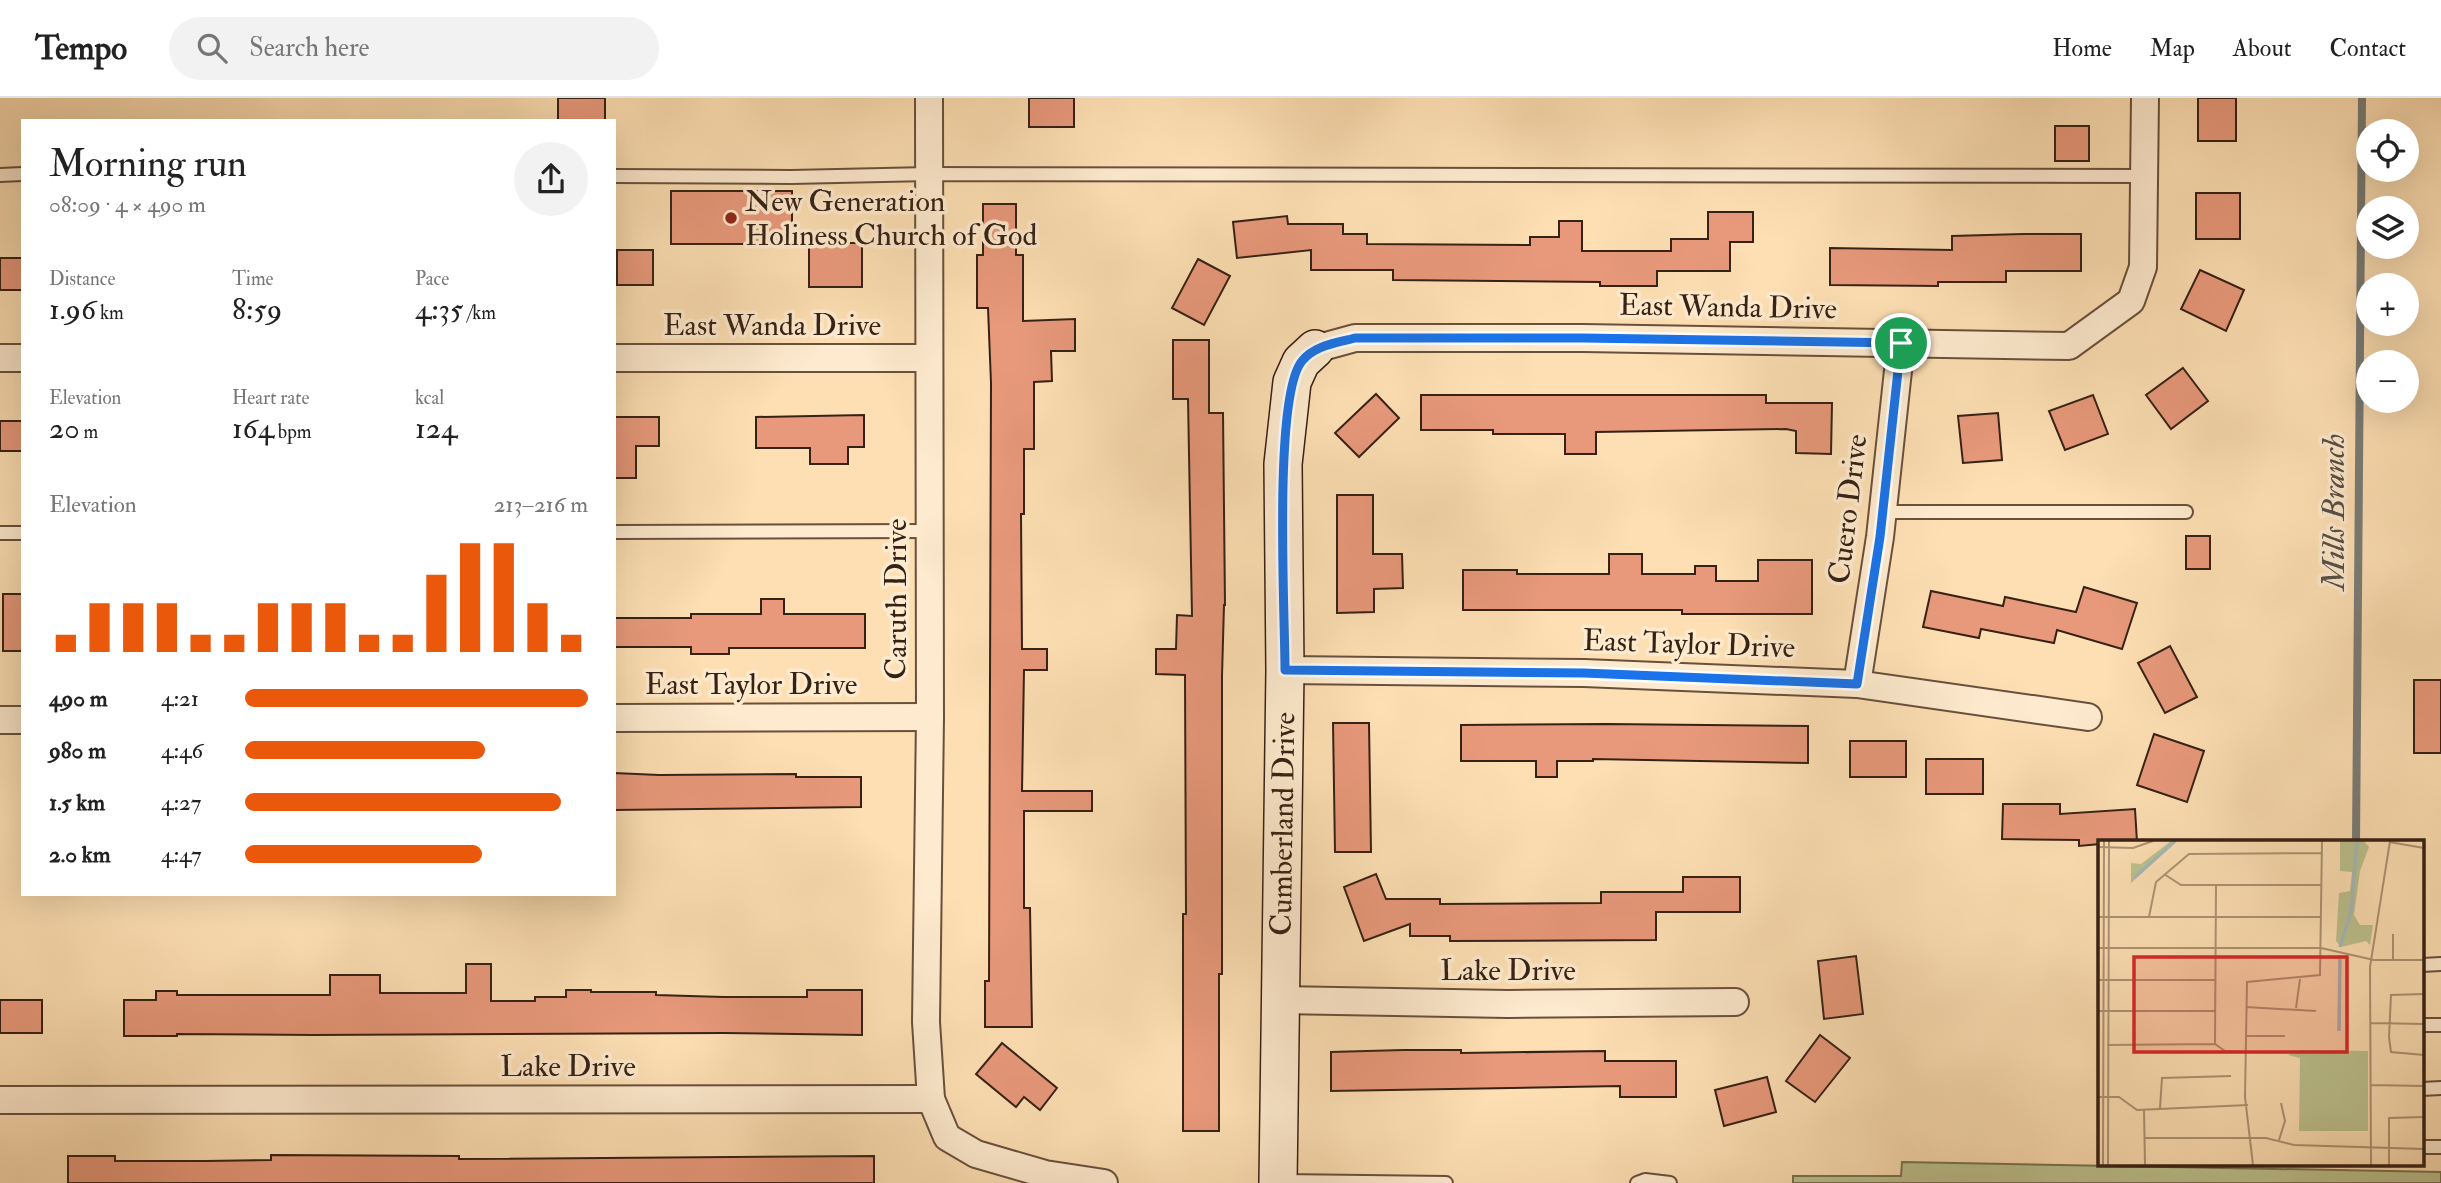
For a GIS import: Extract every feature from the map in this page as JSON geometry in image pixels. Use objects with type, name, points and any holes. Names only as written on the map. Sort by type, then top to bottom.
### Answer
[{"type":"street","name":"Caruth Drive","points":[[929,98],[930,717],[926,1021],[931,1099]]},
{"type":"street","points":[[2144,176],[2145,98]]},
{"type":"street","name":"East Wanda Drive","points":[[1315,349],[1355,338],[1583,338],[2069,346],[2131,301],[2143,267],[2144,176]]},
{"type":"street","name":"Cuero Drive","points":[[1857,684],[1883,512],[1901,343]]},
{"type":"street","name":"Cumberland Drive","points":[[1278,1182],[1285,670],[1283,464],[1292,382],[1301,362],[1315,349]]},
{"type":"street","points":[[0,358],[21,358]]},
{"type":"street","name":"East Wanda Drive","points":[[616,358],[929,358]]},
{"type":"street","name":"East Taylor Drive","points":[[1285,670],[1584,673],[1857,684],[2088,717]]},
{"type":"street","name":"East Taylor Drive","points":[[616,718],[930,717]]},
{"type":"street","points":[[0,720],[21,720]]},
{"type":"street","name":"Lake Drive","points":[[1280,1000],[1508,1004],[1735,1002]]},
{"type":"street","points":[[931,1099],[947,1137],[976,1154],[1045,1174],[1104,1183]]},
{"type":"street","name":"Lake Drive","points":[[0,1100],[931,1099]]},
{"type":"lane","points":[[0,175],[21,174]]},
{"type":"lane","points":[[616,176],[2144,176]]},
{"type":"lane","points":[[1883,512],[2186,512]]},
{"type":"lane","points":[[616,532],[929,531]]},
{"type":"lane","points":[[0,533],[21,533]]},
{"type":"lane","points":[[1637,1183],[1645,1180],[1670,1183]]},
{"type":"lane","points":[[1278,1182],[1446,1183]]},
{"type":"green space","points":[[1902,1162],[2441,1172],[2441,1183],[1793,1183],[1793,1176],[1901,1176]]},
{"type":"building","points":[[558,98],[605,98],[605,119],[558,119]]},
{"type":"building","points":[[1029,98],[1074,98],[1074,127],[1029,127]]},
{"type":"building","points":[[2198,98],[2236,98],[2236,141],[2198,141]]},
{"type":"building","points":[[2055,126],[2089,126],[2089,161],[2055,161]]},
{"type":"building","name":"New Generation Holiness Church of God","points":[[671,191],[792,191],[792,244],[671,244]]},
{"type":"building","points":[[2196,193],[2240,193],[2240,239],[2196,239]]},
{"type":"building","points":[[983,204],[1016,204],[1016,255],[1023,255],[1023,321],[1075,319],[1075,351],[1051,351],[1052,381],[1034,382],[1034,449],[1024,449],[1024,514],[1021,514],[1022,649],[1047,649],[1047,670],[1024,670],[1022,791],[1092,791],[1092,811],[1024,811],[1024,908],[1030,908],[1032,1027],[985,1027],[985,981],[989,981],[991,383],[988,308],[977,308],[977,255],[983,255]]},
{"type":"building","points":[[1708,212],[1753,212],[1753,242],[1730,242],[1730,271],[1657,271],[1657,286],[1600,286],[1600,282],[1393,280],[1393,270],[1311,270],[1311,250],[1237,258],[1233,222],[1287,216],[1288,224],[1343,224],[1343,234],[1367,234],[1367,244],[1530,245],[1530,237],[1559,237],[1559,221],[1582,221],[1582,251],[1671,251],[1671,239],[1708,239]]},
{"type":"building","points":[[2081,234],[2081,271],[2006,271],[2006,282],[1938,282],[1938,286],[1830,285],[1830,248],[1952,250],[1952,236]]},
{"type":"building","points":[[809,243],[862,243],[862,287],[809,287]]},
{"type":"building","points":[[617,250],[653,250],[653,285],[617,285]]},
{"type":"building","points":[[0,258],[21,258],[21,290],[0,290]]},
{"type":"building","points":[[1198,259],[1230,276],[1204,325],[1172,308]]},
{"type":"building","points":[[2200,270],[2244,290],[2226,331],[2181,309]]},
{"type":"building","points":[[1173,340],[1209,340],[1209,413],[1223,413],[1225,605],[1222,676],[1219,1131],[1183,1131],[1185,675],[1156,674],[1156,649],[1176,649],[1177,615],[1192,616],[1188,399],[1173,399]]},
{"type":"building","points":[[2183,368],[2208,401],[2171,429],[2146,395]]},
{"type":"building","points":[[1376,394],[1399,418],[1359,457],[1335,433]]},
{"type":"building","points":[[1421,395],[1766,395],[1766,403],[1832,403],[1831,454],[1796,453],[1796,431],[1786,429],[1596,432],[1596,454],[1565,454],[1565,434],[1421,430]]},
{"type":"building","points":[[2093,395],[2108,434],[2065,450],[2049,411]]},
{"type":"building","points":[[1998,413],[2002,460],[1963,463],[1958,416]]},
{"type":"building","points":[[864,415],[864,447],[848,447],[848,464],[810,464],[810,448],[756,448],[756,417]]},
{"type":"building","points":[[616,417],[659,417],[659,446],[636,446],[636,478],[616,478]]},
{"type":"building","points":[[0,421],[21,421],[21,451],[0,451]]},
{"type":"building","points":[[1337,495],[1373,495],[1373,554],[1402,554],[1403,588],[1374,589],[1374,612],[1337,613]]},
{"type":"building","points":[[2186,536],[2210,536],[2210,569],[2186,569]]},
{"type":"building","points":[[1609,554],[1642,554],[1642,574],[1695,574],[1695,566],[1716,566],[1716,581],[1758,581],[1758,560],[1812,560],[1812,614],[1682,614],[1682,610],[1463,610],[1463,570],[1517,570],[1517,574],[1609,574]]},
{"type":"building","points":[[2084,587],[2137,603],[2122,649],[2057,630],[2054,643],[1981,629],[1979,638],[1923,627],[1931,591],[2003,606],[2005,597],[2076,612]]},
{"type":"building","points":[[3,594],[21,594],[21,651],[3,651]]},
{"type":"building","points":[[761,599],[784,599],[784,614],[865,614],[865,648],[729,648],[729,654],[691,654],[691,647],[616,647],[616,618],[761,614]]},
{"type":"building","points":[[2170,646],[2197,697],[2165,713],[2138,663]]},
{"type":"building","points":[[2414,680],[2441,680],[2441,753],[2414,753]]},
{"type":"building","points":[[1333,723],[1369,723],[1371,852],[1335,852]]},
{"type":"building","points":[[1461,725],[1808,726],[1808,763],[1593,759],[1557,761],[1557,777],[1536,777],[1536,761],[1461,761]]},
{"type":"building","points":[[2154,734],[2204,751],[2187,802],[2137,785]]},
{"type":"building","points":[[1850,741],[1906,741],[1906,777],[1850,777]]},
{"type":"building","points":[[1926,759],[1983,759],[1983,794],[1926,794]]},
{"type":"building","points":[[616,773],[861,777],[861,807],[616,810]]},
{"type":"building","points":[[2003,804],[2060,804],[2060,814],[2135,809],[2137,840],[2098,840],[2098,844],[2079,846],[2079,840],[2002,839]]},
{"type":"building","points":[[1376,874],[1386,899],[1440,899],[1440,904],[1601,903],[1601,892],[1683,892],[1683,877],[1740,877],[1740,912],[1656,912],[1656,940],[1450,941],[1450,936],[1410,936],[1410,924],[1364,941],[1344,887]]},
{"type":"building","points":[[1856,956],[1863,1014],[1824,1019],[1818,961]]},
{"type":"building","points":[[466,964],[491,964],[491,1001],[535,1001],[535,997],[566,997],[566,990],[724,997],[807,997],[807,990],[862,990],[862,1035],[724,1033],[124,1036],[124,1000],[156,1000],[156,991],[177,991],[177,995],[330,995],[330,975],[380,975],[380,993],[466,993]]},
{"type":"building","points":[[0,1000],[42,1000],[42,1033],[0,1033]]},
{"type":"building","points":[[1820,1035],[1850,1058],[1815,1102],[1786,1081]]},
{"type":"building","points":[[1002,1043],[1057,1088],[1040,1110],[1024,1097],[1016,1107],[976,1074]]},
{"type":"building","points":[[1461,1050],[1461,1053],[1605,1051],[1605,1061],[1676,1061],[1676,1097],[1620,1097],[1620,1086],[1331,1091],[1331,1052]]},
{"type":"building","points":[[1767,1077],[1776,1112],[1724,1126],[1715,1090]]},
{"type":"building","points":[[271,1155],[459,1156],[459,1159],[874,1156],[874,1183],[68,1183],[68,1156],[115,1156],[115,1161],[205,1161],[271,1160]]},
{"type":"waterway","name":"Mills Branch","points":[[2356,840],[2362,98]]},
{"type":"place","name":"New Generation Holiness Church of God","points":[[731,218]]},
{"type":"route","points":[[1355,338],[1901,343],[1880,537],[1857,684],[1584,673],[1285,670],[1283,464],[1292,382],[1301,362],[1315,349],[1355,338]]}]
